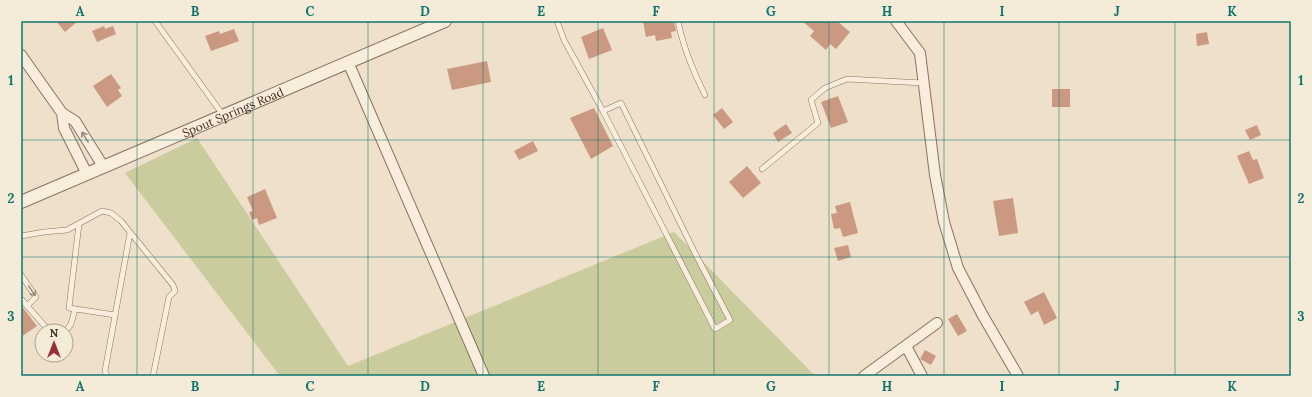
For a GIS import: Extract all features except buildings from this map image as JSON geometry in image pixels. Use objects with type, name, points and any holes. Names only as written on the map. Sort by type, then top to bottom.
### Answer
[{"type":"street","name":"Spout Springs Road","points":[[21,202],[445,21]]},
{"type":"street","points":[[896,21],[920,53],[936,181],[944,222],[958,268],[982,314],[1018,376]]},
{"type":"street","points":[[21,55],[62,113],[75,121],[104,166]]},
{"type":"street","points":[[348,62],[484,376]]},
{"type":"street","points":[[62,113],[64,128],[86,174]]},
{"type":"street","points":[[864,376],[937,323]]},
{"type":"street","points":[[906,346],[922,376]]},
{"type":"lane","points":[[155,21],[223,115]]},
{"type":"lane","points":[[557,21],[564,40],[603,110],[715,329],[730,320],[695,253],[621,103],[603,110]]},
{"type":"lane","points":[[678,21],[681,37],[693,71],[705,95]]},
{"type":"lane","points":[[762,169],[818,123],[812,100],[825,88],[847,79],[923,83]]},
{"type":"lane","points":[[21,236],[67,230],[102,212],[111,213],[122,221],[130,233],[173,285],[174,291],[169,297],[153,376]]},
{"type":"lane","points":[[79,224],[69,308],[115,316]]},
{"type":"lane","points":[[107,376],[105,371],[130,233]]},
{"type":"lane","points":[[21,275],[36,297],[27,306]]},
{"type":"lane","points":[[22,300],[42,323]]},
{"type":"lane","points":[[71,323],[75,309]]},
{"type":"green space","points":[[197,138],[348,366],[674,232],[815,376],[280,376],[125,173]]}]
